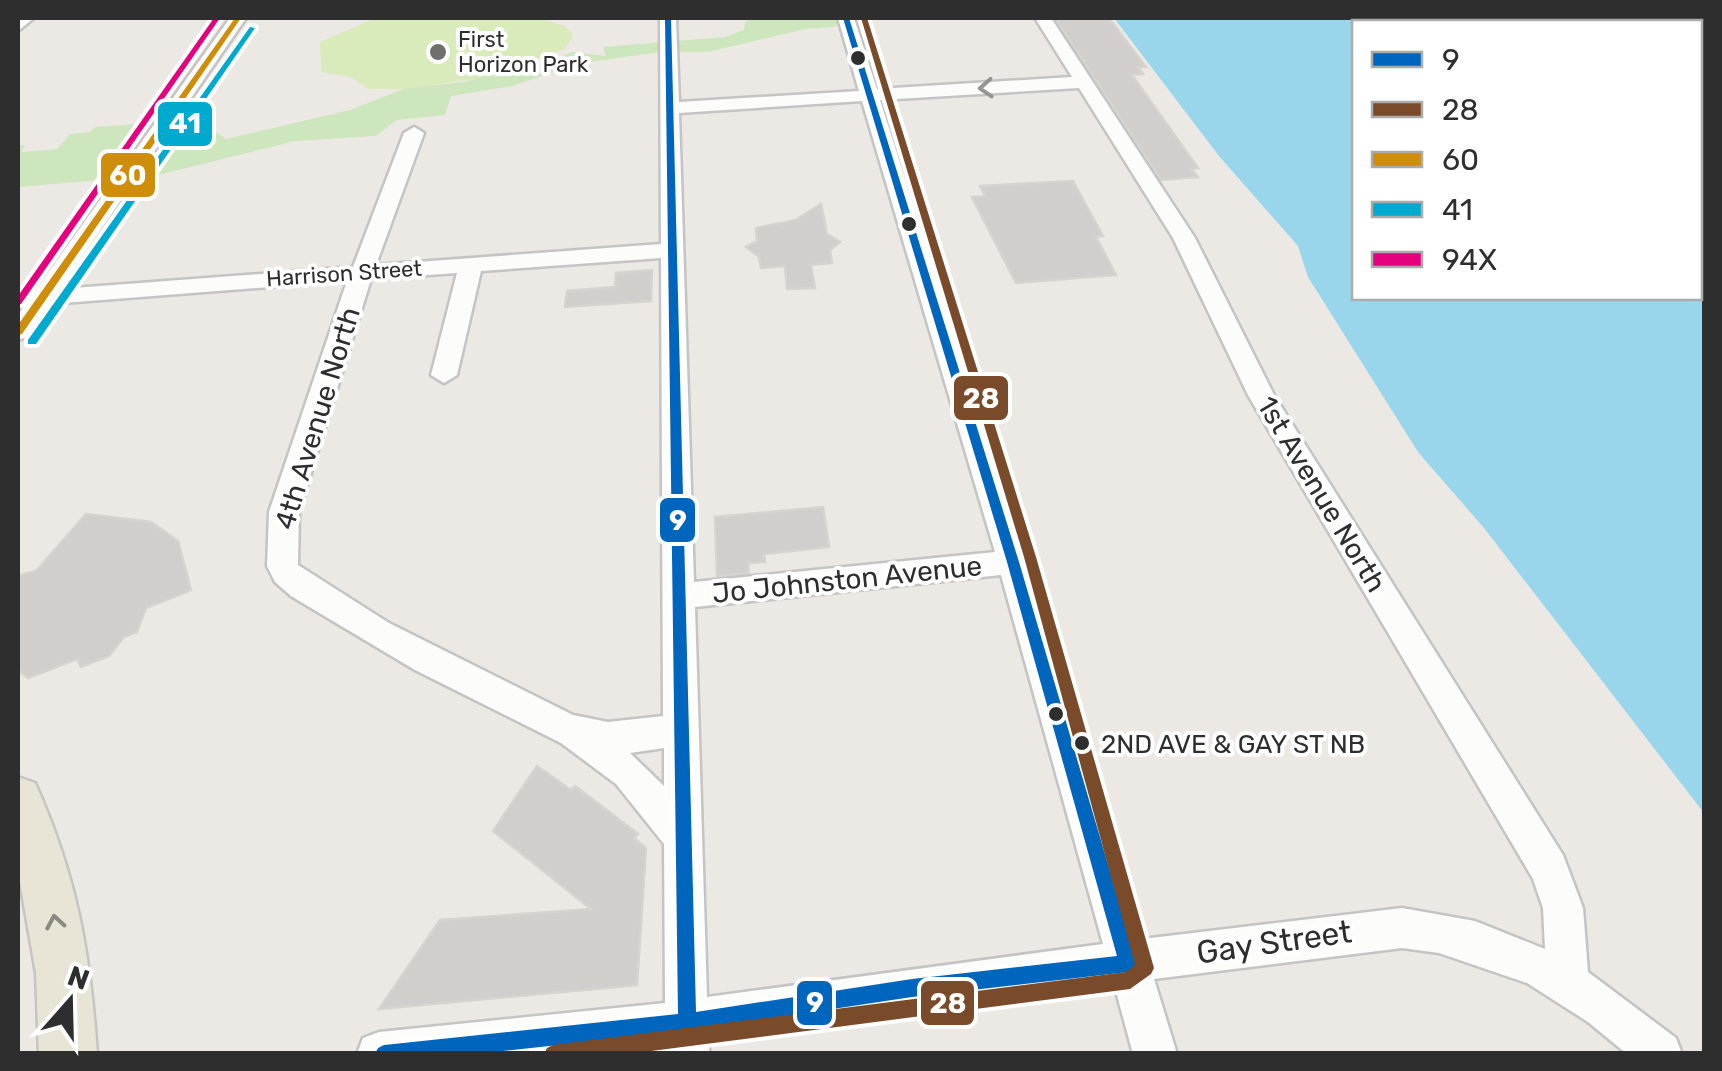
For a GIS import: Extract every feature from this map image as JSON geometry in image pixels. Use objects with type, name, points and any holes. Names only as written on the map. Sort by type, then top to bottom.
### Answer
[{"type":"main road","points":[[18,800],[49,886],[64,972],[68,1054]]},
{"type":"street","points":[[18,26],[26,18]]},
{"type":"street","points":[[18,332],[29,298],[238,18]]},
{"type":"street","points":[[668,18],[666,108],[681,596],[687,1038]]},
{"type":"street","points":[[846,18],[1013,562],[1156,1054]]},
{"type":"street","name":"1st Avenue North","points":[[1042,18],[1184,238],[1261,395],[1549,869],[1563,908],[1568,980]]},
{"type":"street","points":[[666,108],[1083,82]]},
{"type":"street","name":"4th Avenue North","points":[[414,134],[363,271],[284,512],[279,545],[286,572],[337,611],[554,723],[609,738],[683,729]]},
{"type":"street","name":"Harrison Street","points":[[29,298],[672,250]]},
{"type":"street","points":[[444,375],[472,264]]},
{"type":"street","name":"Jo Johnston Avenue","points":[[681,596],[1013,562]]},
{"type":"street","points":[[554,723],[630,772],[684,839]]},
{"type":"street","name":"Gay Street","points":[[379,1054],[687,1038],[912,988],[1402,928],[1470,939],[1568,980],[1660,1054]]},
{"type":"green space","name":"First Horizon Park","points":[[376,18],[539,18],[565,26],[573,35],[565,49],[481,78],[405,89],[369,89],[350,77],[321,72],[320,42]]},
{"type":"green space","points":[[754,18],[847,18],[834,27],[805,29],[708,52],[661,52],[581,63],[512,86],[451,96],[445,115],[397,120],[376,136],[295,141],[158,175],[18,187],[18,145],[25,145],[21,152],[57,149],[70,134],[90,132],[95,127],[197,120],[192,130],[211,129],[226,139],[350,110],[406,88],[464,82],[528,64],[535,67],[572,52],[606,56],[603,47],[725,37],[744,30],[745,22]]},
{"type":"water","points":[[1114,18],[1439,18],[1442,20],[1352,20],[1352,300],[1702,300],[1704,246],[1704,813],[1484,528],[1418,452],[1308,277],[1298,246],[1219,156]]},
{"type":"building","points":[[1055,18],[1109,18],[1146,67],[1138,67],[1143,74],[1132,75],[1198,168],[1191,169],[1198,177],[1161,180]]},
{"type":"building","points":[[1073,181],[1103,236],[1096,237],[1116,275],[1016,283],[972,197],[985,196],[980,186]]},
{"type":"building","points":[[821,204],[827,234],[840,242],[830,250],[832,263],[811,265],[815,288],[787,289],[785,266],[761,268],[759,257],[746,247],[757,241],[756,228],[796,220]]},
{"type":"building","points":[[652,270],[651,301],[565,307],[567,291],[615,287],[616,273]]},
{"type":"building","points":[[823,507],[829,547],[764,554],[765,562],[748,563],[749,573],[717,576],[715,517]]},
{"type":"building","points":[[86,514],[151,522],[178,541],[191,590],[146,608],[137,632],[124,637],[109,656],[81,667],[77,659],[28,678],[18,670],[18,576],[36,571]]},
{"type":"building","points":[[537,766],[571,790],[575,786],[638,834],[634,838],[646,848],[637,985],[379,1009],[440,920],[591,909],[493,831]]},
{"type":"transit line","name":"94X","points":[[18,302],[217,18]]},
{"type":"transit line","name":"60","points":[[18,332],[238,18]]},
{"type":"transit line","name":"9","points":[[668,18],[687,1022]]},
{"type":"transit line","name":"9","points":[[384,1054],[687,1022],[912,988],[1128,963],[1013,562],[846,18]]},
{"type":"transit line","name":"28","points":[[553,1054],[1130,980],[1145,968],[1030,557],[864,18]]},
{"type":"transit line","name":"41","points":[[32,342],[252,28]]},
{"type":"place","name":"First Horizon Park","points":[[438,52]]},
{"type":"place","name":"2ND AVE & GAY ST NB","points":[[1082,743]]}]
